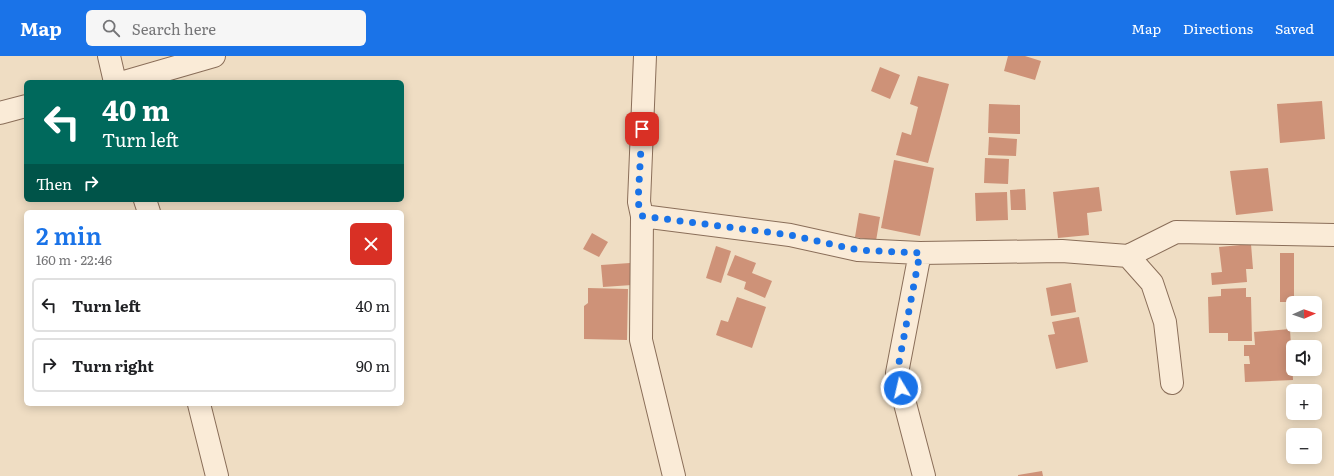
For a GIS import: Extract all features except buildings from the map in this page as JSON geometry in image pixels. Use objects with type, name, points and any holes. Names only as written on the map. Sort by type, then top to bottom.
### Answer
[{"type":"street","points":[[109,56],[115,80]]},
{"type":"street","points":[[131,80],[214,56]]},
{"type":"street","points":[[645,56],[638,202],[642,216],[641,340],[674,476]]},
{"type":"street","points":[[0,113],[24,107]]},
{"type":"street","points":[[642,216],[790,235],[858,250],[920,253],[1062,251],[1128,256],[1176,232],[1334,236]]},
{"type":"street","points":[[920,253],[897,373],[924,476]]},
{"type":"street","points":[[1128,256],[1152,283],[1165,322],[1172,383]]},
{"type":"street","points":[[200,406],[217,476]]},
{"type":"route","points":[[642,129],[638,202],[642,216],[790,235],[858,250],[920,253],[897,373],[901,388]]}]
